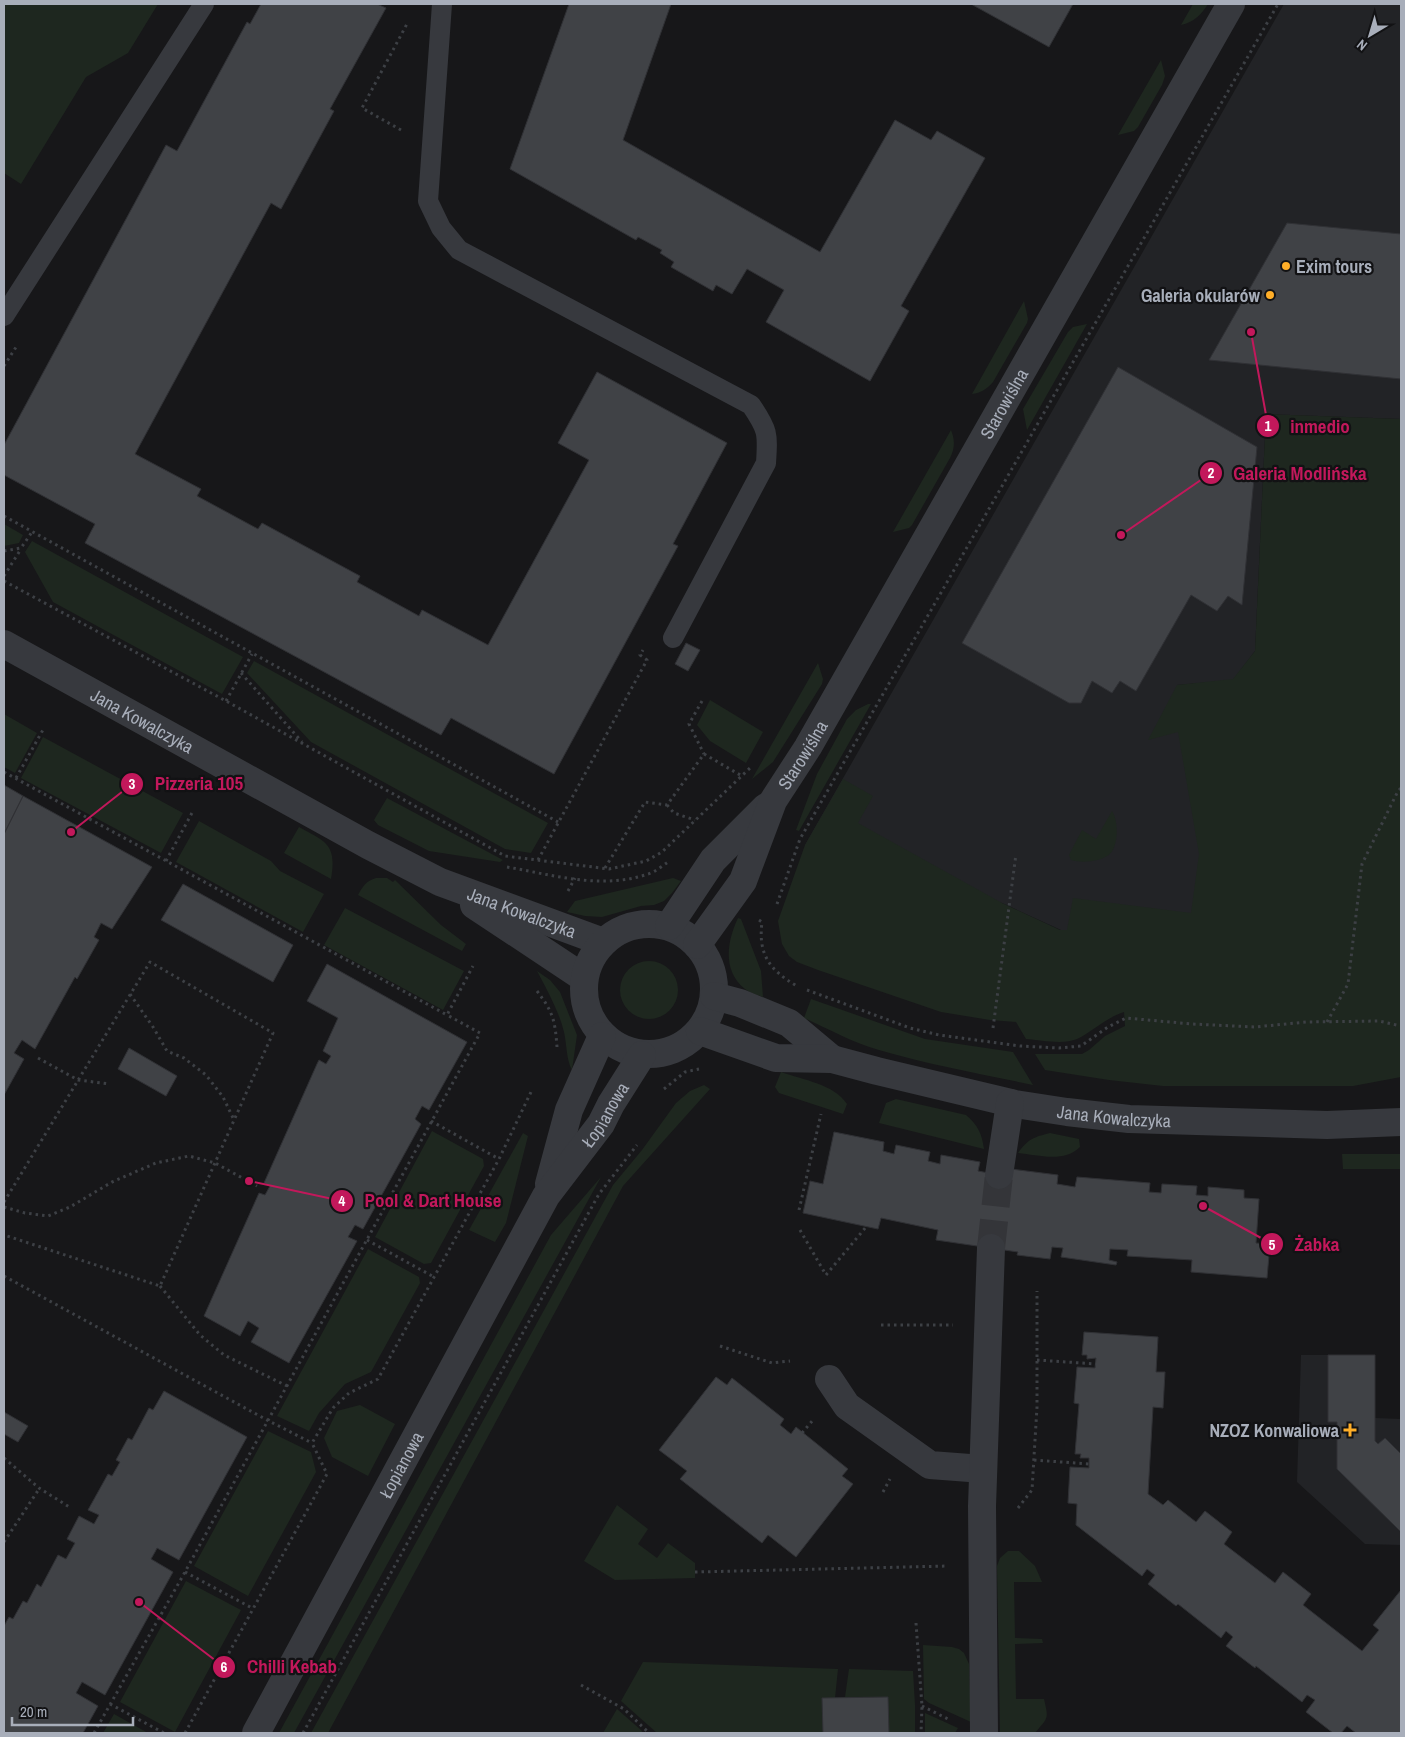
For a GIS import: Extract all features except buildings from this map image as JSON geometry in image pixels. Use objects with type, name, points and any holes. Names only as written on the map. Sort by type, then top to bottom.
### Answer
[{"type":"street","name":"Starowiślna","points":[[697,945],[743,881],[773,801],[812,738],[1231,4]]},
{"type":"street","name":"Jana Kowalczyka","points":[[4,644],[368,845],[440,882],[584,978]]},
{"type":"street","name":"Starowiślna","points":[[669,926],[713,860],[773,801]]},
{"type":"street","name":"Jana Kowalczyka","points":[[440,882],[603,942]]},
{"type":"street","name":"Jana Kowalczyka","points":[[646,924],[669,926],[684,934],[697,945],[708,960],[714,977],[714,996],[710,1014],[700,1031],[684,1045],[664,1053],[642,1055],[621,1048],[602,1036],[590,1019],[583,999],[584,978],[591,958],[603,942],[623,929],[646,924]]},
{"type":"street","name":"Jana Kowalczyka","points":[[714,996],[740,1003],[789,1023],[832,1059]]},
{"type":"street","name":"Jana Kowalczyka","points":[[700,1031],[776,1058],[832,1059],[1010,1102],[1067,1112],[1129,1119],[1328,1125],[1401,1122]]},
{"type":"street","name":"Łopianowa","points":[[546,1196],[569,1110],[602,1036]]},
{"type":"street","name":"Łopianowa","points":[[256,1733],[546,1196],[601,1124],[642,1055]]},
{"type":"street","points":[[999,1175],[1010,1102]]},
{"type":"street","points":[[984,1733],[983,1469],[991,1248]]},
{"type":"street","points":[[829,1380],[847,1406],[930,1464],[983,1469]]},
{"type":"lane","points":[[4,316],[204,4]]},
{"type":"lane","points":[[442,4],[428,201],[441,228],[459,250],[751,405],[762,422],[768,437],[766,463],[673,638]]},
{"type":"path","points":[[777,904],[800,839],[1278,4]]},
{"type":"path","points":[[406,133],[362,108],[411,16]]},
{"type":"path","points":[[4,516],[558,822]]},
{"type":"path","points":[[4,576],[32,532]]},
{"type":"path","points":[[4,551],[21,548]]},
{"type":"path","points":[[4,581],[226,701],[505,856],[605,868],[628,866],[646,860],[662,852],[752,766]]},
{"type":"path","points":[[538,860],[647,660],[640,655],[645,647]]},
{"type":"path","points":[[226,701],[252,654]]},
{"type":"path","points":[[241,673],[304,744]]},
{"type":"path","points":[[702,701],[690,724],[704,754],[742,776]]},
{"type":"path","points":[[16,778],[44,728]]},
{"type":"path","points":[[668,806],[704,754]]},
{"type":"path","points":[[4,772],[480,1034],[185,1572],[94,1733]]},
{"type":"path","points":[[1327,1022],[1348,984],[1362,864],[1401,788]]},
{"type":"path","points":[[605,868],[645,802],[668,806],[674,813],[695,820]]},
{"type":"path","points":[[166,861],[193,811]]},
{"type":"path","points":[[993,1028],[1016,854]]},
{"type":"path","points":[[575,878],[608,882],[633,878],[650,874],[670,861],[698,881]]},
{"type":"path","points":[[730,901],[762,922],[760,940],[768,962],[780,977],[802,989],[910,1028],[939,1035],[1020,1046],[1059,1048],[1081,1046],[1108,1027],[1126,1018],[1255,1027],[1306,1022],[1379,1021],[1401,1026]]},
{"type":"path","points":[[4,1202],[150,962],[273,1033],[160,1286]]},
{"type":"path","points":[[446,1015],[473,966]]},
{"type":"path","points":[[534,987],[547,1004],[555,1020],[557,1050]]},
{"type":"path","points":[[130,994],[154,1027],[167,1051],[184,1058],[206,1075],[223,1097],[234,1121]]},
{"type":"path","points":[[38,1058],[78,1080],[110,1084]]},
{"type":"path","points":[[658,1096],[685,1072],[707,1066]]},
{"type":"path","points":[[312,1443],[333,1408],[349,1394],[378,1379],[499,1159],[531,1092]]},
{"type":"path","points":[[799,1210],[821,1114]]},
{"type":"path","points":[[431,1121],[499,1159]]},
{"type":"path","points":[[303,1733],[599,1194],[637,1145]]},
{"type":"path","points":[[4,1207],[25,1213],[48,1216],[70,1207],[112,1182],[156,1163],[190,1156],[215,1162],[257,1186]]},
{"type":"path","points":[[800,1230],[826,1275],[866,1227]]},
{"type":"path","points":[[4,1234],[160,1286],[200,1336],[224,1354],[287,1386]]},
{"type":"path","points":[[367,1240],[434,1277]]},
{"type":"path","points":[[4,1276],[312,1443],[327,1474],[185,1733]]},
{"type":"path","points":[[1016,1511],[1032,1490],[1037,1407],[1037,1291]]},
{"type":"path","points":[[881,1325],[989,1325]]},
{"type":"path","points":[[720,1346],[772,1363],[790,1361]]},
{"type":"path","points":[[1037,1360],[1096,1364]]},
{"type":"path","points":[[4,1458],[39,1488],[71,1508]]},
{"type":"path","points":[[1034,1460],[1089,1464]]},
{"type":"path","points":[[4,1542],[39,1488]]},
{"type":"path","points":[[695,1572],[982,1566]]},
{"type":"path","points":[[185,1572],[252,1608]]},
{"type":"path","points":[[916,1623],[922,1706],[921,1733]]},
{"type":"path","points":[[581,1685],[624,1709],[649,1733]]},
{"type":"path","points":[[110,1704],[164,1733]]},
{"type":"shaded area","points":[[4,4],[158,4],[128,53],[86,77],[21,184],[4,173]]},
{"type":"shaded area","points":[[1193,4],[1208,4],[1197,18],[1181,25]]},
{"type":"shaded area","points":[[1284,4],[1401,4],[1401,419],[1266,414],[1255,651],[1233,680],[1177,685],[1224,952],[1061,930],[1002,903],[805,845]]},
{"type":"shaded area","points":[[1161,60],[1165,76],[1162,85],[1138,127],[1134,131],[1118,135]]},
{"type":"shaded area","points":[[1024,301],[1028,319],[1027,323],[993,382],[984,390],[972,394]]},
{"type":"shaded area","points":[[1087,324],[1027,430],[1023,409],[1068,332],[1073,327]]},
{"type":"shaded area","points":[[1266,414],[1401,419],[1401,1077],[1353,1086],[1163,1086],[1045,1070],[1035,1054],[1082,1054],[1105,1036],[1125,1026],[1124,1012],[1071,1041],[1059,1042],[1026,1039],[1016,1022],[941,1012],[818,970],[797,962],[789,956],[782,944],[778,921],[805,845],[843,779],[873,796],[858,823],[1002,903],[1060,930],[1067,930],[1073,898],[1191,913],[1199,854],[1178,732],[1148,740],[1177,685],[1233,679],[1255,651]]},
{"type":"shaded area","points":[[951,430],[954,444],[952,454],[912,525],[909,528],[893,532]]},
{"type":"shaded area","points":[[4,524],[23,535],[19,543],[4,546]]},
{"type":"shaded area","points":[[32,541],[243,657],[222,694],[53,602],[25,552]]},
{"type":"shaded area","points":[[254,661],[548,823],[531,853],[505,849],[311,742],[247,673]]},
{"type":"shaded area","points":[[818,663],[823,679],[822,684],[773,762],[752,779]]},
{"type":"shaded area","points":[[710,700],[763,732],[746,763],[710,741],[697,725]]},
{"type":"shaded area","points":[[871,704],[799,831],[796,830],[817,774],[847,719],[856,710]]},
{"type":"shaded area","points":[[4,714],[37,733],[15,773],[4,767]]},
{"type":"shaded area","points":[[43,737],[183,813],[161,853],[21,778]]},
{"type":"shaded area","points":[[387,798],[503,860],[500,862],[429,851],[378,825],[374,820]]},
{"type":"shaded area","points":[[1112,811],[1116,821],[1117,835],[1111,853],[1094,861],[1071,860],[1069,855],[1082,830],[1096,839]]},
{"type":"shaded area","points":[[199,821],[271,861],[280,871],[324,894],[303,932],[176,862]]},
{"type":"shaded area","points":[[299,827],[323,841],[331,851],[331,879],[284,853]]},
{"type":"shaded area","points":[[376,878],[387,878],[393,882],[395,880],[441,925],[466,944],[462,951],[358,895],[365,884]]},
{"type":"shaded area","points":[[673,878],[681,881],[664,901],[654,905],[641,906],[602,917],[567,912],[575,901]]},
{"type":"shaded area","points":[[345,908],[464,971],[443,1010],[324,945]]},
{"type":"shaded area","points":[[738,918],[741,919],[761,971],[763,997],[745,989],[733,974],[730,965],[729,946]]},
{"type":"shaded area","points":[[643,961],[655,961],[665,965],[674,974],[678,996],[670,1011],[655,1019],[643,1019],[633,1015],[624,1006],[620,996],[620,984],[624,974],[633,965]]},
{"type":"shaded area","points":[[537,971],[550,980],[560,992],[577,1035],[572,1070],[559,1016]]},
{"type":"shaded area","points":[[811,999],[925,1039],[1013,1052],[1033,1085],[917,1060],[860,1044],[804,1018]]},
{"type":"shaded area","points":[[781,1072],[826,1087],[834,1092],[847,1104],[843,1114],[779,1093],[775,1087]]},
{"type":"shaded area","points":[[704,1085],[710,1089],[623,1186],[328,1733],[311,1733],[613,1185],[642,1150],[676,1103],[690,1091]]},
{"type":"shaded area","points":[[896,1099],[966,1115],[979,1130],[984,1149],[879,1123],[886,1103]]},
{"type":"shaded area","points":[[432,1131],[483,1159],[484,1166],[431,1263],[424,1264],[375,1237]]},
{"type":"shaded area","points":[[523,1133],[528,1136],[506,1223],[495,1242],[469,1230]]},
{"type":"shaded area","points":[[1050,1133],[1079,1139],[1080,1147],[1066,1155],[1050,1157],[1018,1153],[1032,1139]]},
{"type":"shaded area","points":[[1342,1154],[1401,1154],[1401,1169],[1343,1169]]},
{"type":"shaded area","points":[[601,1177],[294,1733],[279,1733],[551,1235]]},
{"type":"shaded area","points":[[368,1249],[419,1277],[420,1283],[371,1372],[345,1384],[319,1413],[309,1431],[277,1416]]},
{"type":"shaded area","points":[[1301,1355],[1375,1355],[1375,1418],[1401,1419],[1401,1545],[1365,1544],[1297,1482]]},
{"type":"shaded area","points":[[360,1405],[395,1424],[368,1476],[332,1457],[324,1438],[337,1411]]},
{"type":"shaded area","points":[[268,1431],[311,1452],[316,1472],[248,1596],[194,1566]]},
{"type":"shaded area","points":[[617,1505],[648,1529],[638,1544],[657,1558],[668,1543],[695,1563],[695,1578],[615,1580],[584,1561]]},
{"type":"shaded area","points":[[1008,1551],[1019,1551],[1035,1566],[1042,1582],[1014,1582],[1015,1638],[1042,1639],[1043,1643],[1015,1644],[1016,1699],[1044,1699],[1046,1706],[1046,1718],[1035,1733],[1000,1733],[997,1566],[1000,1558]]},
{"type":"shaded area","points":[[186,1581],[241,1610],[175,1732],[120,1702]]},
{"type":"shaded area","points":[[923,1645],[952,1647],[964,1653],[969,1664],[971,1722],[924,1699]]},
{"type":"shaded area","points":[[643,1662],[838,1669],[835,1698],[822,1698],[823,1733],[657,1733],[621,1701]]},
{"type":"shaded area","points":[[849,1669],[913,1671],[915,1733],[889,1733],[888,1697],[845,1697]]},
{"type":"shaded area","points":[[617,1709],[641,1730],[643,1733],[603,1733]]},
{"type":"shaded area","points":[[925,1713],[958,1728],[955,1733],[925,1733]]},
{"type":"shaded area","points":[[114,1714],[148,1733],[103,1733]]},
{"type":"tunnel","points":[[991,1248],[999,1175]]},
{"type":"place","name":"Exim tours","points":[[1286,266]]},
{"type":"place","name":"Galeria okularów","points":[[1270,295]]},
{"type":"place","name":"inmedio","points":[[1251,332]]},
{"type":"place","name":"Galeria Modlińska","points":[[1121,535]]},
{"type":"place","name":"Pizzeria 105","points":[[71,832]]},
{"type":"place","name":"Pool & Dart House","points":[[249,1181]]},
{"type":"place","name":"Żabka","points":[[1203,1206]]},
{"type":"place","name":"NZOZ Konwaliowa","points":[[1350,1430]]},
{"type":"place","name":"Chilli Kebab","points":[[139,1602]]}]
